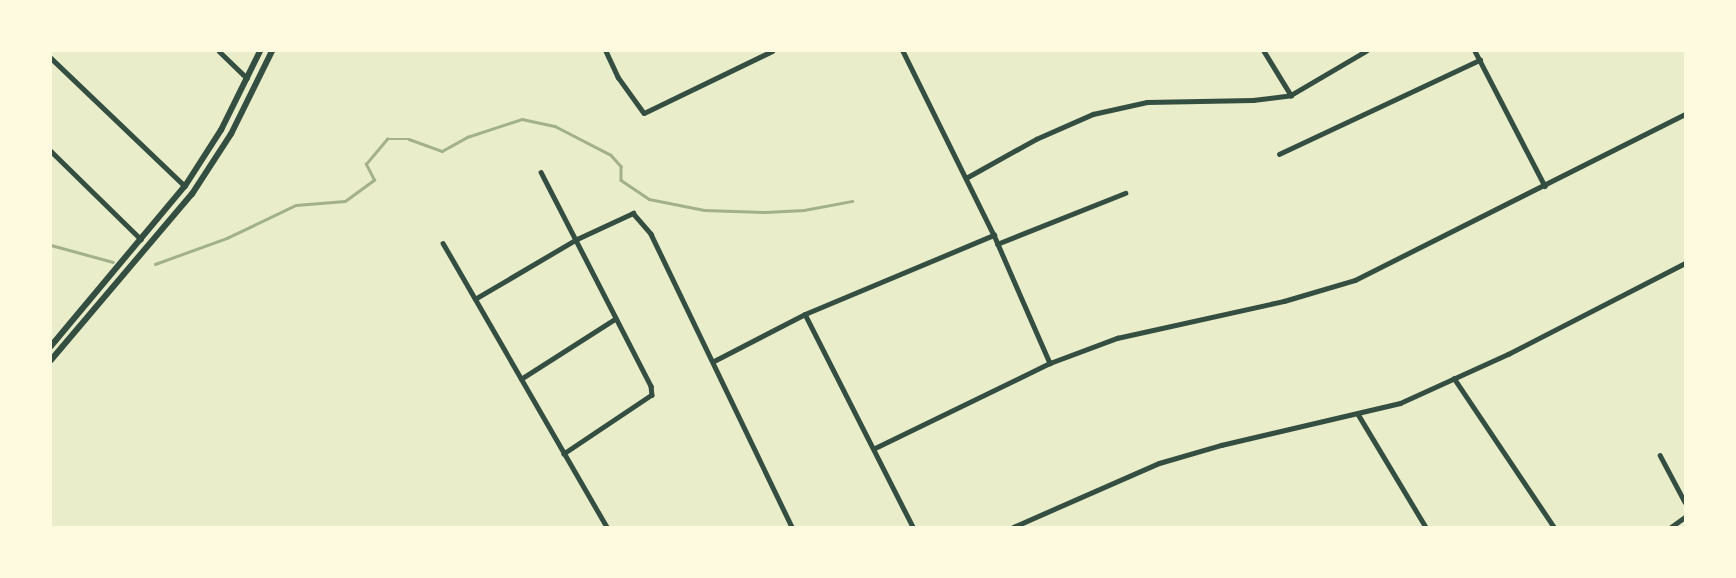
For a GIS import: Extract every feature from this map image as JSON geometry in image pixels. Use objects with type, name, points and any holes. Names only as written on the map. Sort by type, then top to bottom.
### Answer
[{"type":"main road","points":[[51,346],[185,186],[221,130],[260,51]]},
{"type":"main road","points":[[51,360],[192,194],[214,163],[272,51]]},
{"type":"main road","points":[[84,307],[91,313]]},
{"type":"street","points":[[219,51],[247,78]]},
{"type":"street","points":[[606,51],[618,76],[644,113],[772,51]]},
{"type":"street","points":[[904,51],[994,234],[1050,363]]},
{"type":"street","points":[[1264,51],[1291,95]]},
{"type":"street","points":[[966,178],[1035,139],[1093,114],[1147,102],[1253,100],[1291,95],[1366,51]]},
{"type":"street","points":[[1475,51],[1545,186]]},
{"type":"street","points":[[51,58],[185,186]]},
{"type":"street","points":[[1279,154],[1480,60]]},
{"type":"street","points":[[875,448],[1050,363],[1149,329],[1284,301],[1355,280],[1685,114]]},
{"type":"street","points":[[51,150],[141,239]]},
{"type":"street","points":[[541,172],[651,386],[652,395],[564,454]]},
{"type":"street","points":[[997,244],[1125,193]]},
{"type":"street","points":[[475,299],[577,239],[633,213],[651,233],[792,527]]},
{"type":"street","points":[[714,361],[805,314],[994,234]]},
{"type":"street","points":[[443,243],[607,527]]},
{"type":"street","points":[[1013,527],[1159,463],[1400,402],[1454,378],[1685,262]]},
{"type":"street","points":[[805,314],[913,527]]},
{"type":"street","points":[[521,379],[615,319]]},
{"type":"street","points":[[1454,378],[1554,527]]},
{"type":"street","points":[[1359,414],[1426,527]]},
{"type":"street","points":[[1660,455],[1685,502]]},
{"type":"street","points":[[1671,527],[1685,517]]},
{"type":"waterway","points":[[155,264],[227,238],[296,205],[345,201],[374,180],[366,164],[387,139],[409,139],[442,151],[467,137],[522,119],[555,126],[611,155],[621,166],[621,180],[649,199],[704,210],[765,212],[804,210],[852,201]]},
{"type":"waterway","points":[[51,245],[113,262]]}]
